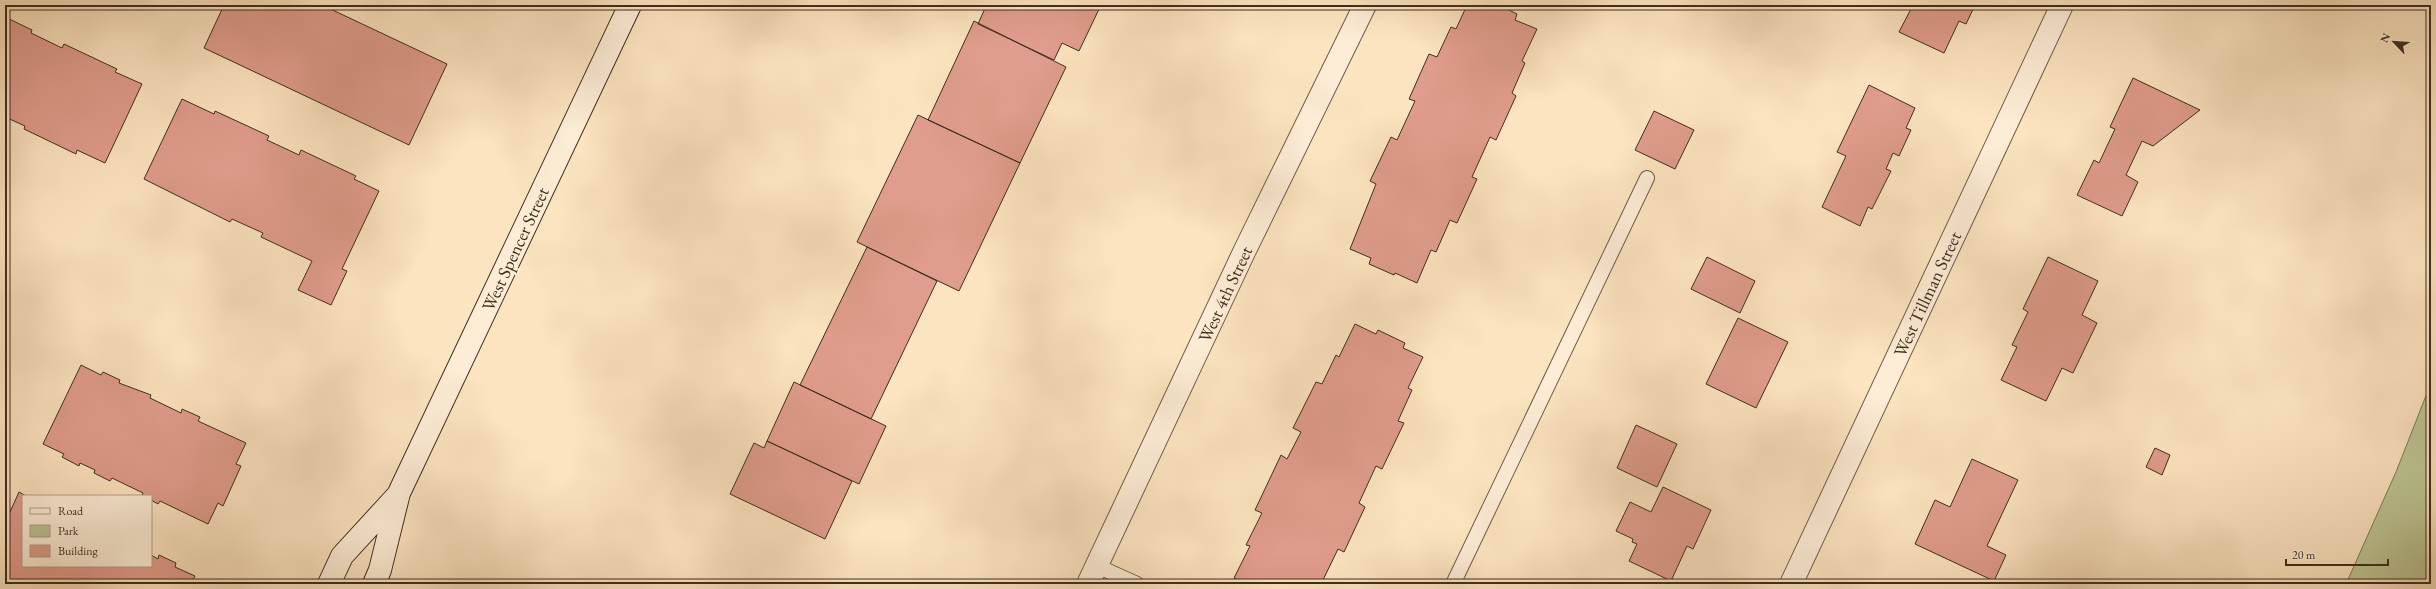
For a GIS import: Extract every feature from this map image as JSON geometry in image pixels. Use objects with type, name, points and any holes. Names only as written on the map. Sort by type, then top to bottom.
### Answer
[{"type":"street","name":"West Spencer Street","points":[[374,584],[380,570],[399,493],[630,5]]},
{"type":"street","name":"West 4th Street","points":[[1092,575],[1246,250],[1365,5]]},
{"type":"street","name":"West Tillman Street","points":[[1791,584],[2062,5]]},
{"type":"street","name":"West Spencer Street","points":[[329,584],[342,556],[399,493]]},
{"type":"lane","points":[[1453,584],[1647,178]]},
{"type":"lane","points":[[1092,575],[1137,584]]},
{"type":"green space","points":[[2431,383],[2431,584],[2346,584],[2396,472]]},
{"type":"building","points":[[224,5],[322,5],[447,64],[409,145],[204,48]]},
{"type":"building","points":[[985,5],[1101,5],[1079,51],[1062,43],[1054,60],[978,24],[986,6]]},
{"type":"building","points":[[1467,5],[1485,5],[1492,8],[1493,5],[1499,5],[1517,14],[1515,20],[1537,29],[1522,61],[1525,63],[1512,93],[1516,96],[1496,140],[1490,137],[1472,177],[1477,179],[1457,223],[1450,220],[1436,252],[1431,250],[1417,283],[1395,273],[1394,275],[1369,264],[1371,258],[1350,249],[1376,184],[1370,181],[1391,137],[1397,140],[1415,101],[1409,99],[1429,54],[1437,57],[1451,27],[1456,29]]},
{"type":"building","points":[[1913,5],[1975,5],[1966,24],[1959,21],[1944,53],[1899,32]]},
{"type":"building","points":[[2228,5],[2241,5],[2238,10]]},
{"type":"building","points":[[5,17],[32,30],[31,33],[62,48],[64,44],[117,69],[115,72],[142,84],[105,163],[77,150],[76,154],[24,129],[25,126],[5,117]]},
{"type":"building","points":[[974,21],[1066,67],[1020,163],[928,120]]},
{"type":"building","points":[[2133,78],[2200,110],[2153,146],[2142,141],[2126,175],[2138,182],[2122,216],[2077,195],[2094,160],[2099,163],[2115,129],[2110,127]]},
{"type":"building","points":[[1869,85],[1915,108],[1906,128],[1911,130],[1899,156],[1893,153],[1886,169],[1891,171],[1872,209],[1868,207],[1860,226],[1822,207],[1846,156],[1837,152]]},
{"type":"building","points":[[182,99],[214,114],[215,111],[269,136],[267,140],[299,155],[301,150],[356,176],[354,179],[379,191],[342,269],[347,271],[331,305],[298,290],[312,261],[261,237],[263,233],[232,219],[230,222],[144,179]]},
{"type":"building","points":[[1654,111],[1694,130],[1675,169],[1635,150]]},
{"type":"building","points":[[918,115],[1020,163],[959,291],[857,242]]},
{"type":"building","points":[[867,247],[937,281],[871,419],[800,385]]},
{"type":"building","points":[[1707,257],[1755,281],[1740,313],[1691,289]]},
{"type":"building","points":[[2048,257],[2098,281],[2082,315],[2097,323],[2073,373],[2062,368],[2046,401],[2001,380],[2017,347],[2012,345],[2028,312],[2023,309]]},
{"type":"building","points":[[1738,318],[1788,342],[1756,408],[1706,384]]},
{"type":"building","points":[[1355,324],[1376,334],[1378,330],[1405,343],[1403,348],[1423,357],[1408,388],[1412,390],[1398,421],[1404,423],[1382,469],[1376,466],[1359,503],[1365,507],[1344,552],[1338,549],[1322,582],[1319,580],[1317,584],[1247,584],[1234,578],[1250,546],[1246,545],[1262,513],[1255,510],[1281,455],[1287,459],[1301,432],[1293,428],[1316,382],[1322,384],[1336,355],[1339,357]]},
{"type":"building","points":[[81,365],[101,375],[103,372],[120,380],[119,383],[151,395],[150,398],[181,413],[182,409],[200,417],[198,421],[246,443],[236,464],[241,466],[223,506],[218,503],[208,524],[160,501],[158,504],[152,501],[152,495],[142,495],[143,493],[112,478],[110,481],[94,473],[95,470],[80,463],[79,466],[62,457],[64,454],[43,444]]},
{"type":"building","points":[[794,382],[886,426],[859,484],[767,441]]},
{"type":"building","points":[[1636,425],[1677,444],[1657,487],[1617,468]]},
{"type":"building","points":[[767,441],[852,481],[825,539],[730,494],[754,443],[764,448]]},
{"type":"building","points":[[2155,448],[2170,455],[2162,475],[2146,467]]},
{"type":"building","points":[[1972,459],[2018,480],[1987,546],[2006,555],[1994,581],[1915,544],[1935,500],[1950,507]]},
{"type":"building","points":[[1663,487],[1711,510],[1693,549],[1687,546],[1671,581],[1629,561],[1637,544],[1632,542],[1633,539],[1616,531],[1630,502],[1651,512]]},
{"type":"building","points":[[19,492],[24,495],[22,495],[22,567],[152,567],[152,556],[158,559],[159,555],[176,563],[175,567],[195,576],[191,584],[5,584],[5,523]]}]
